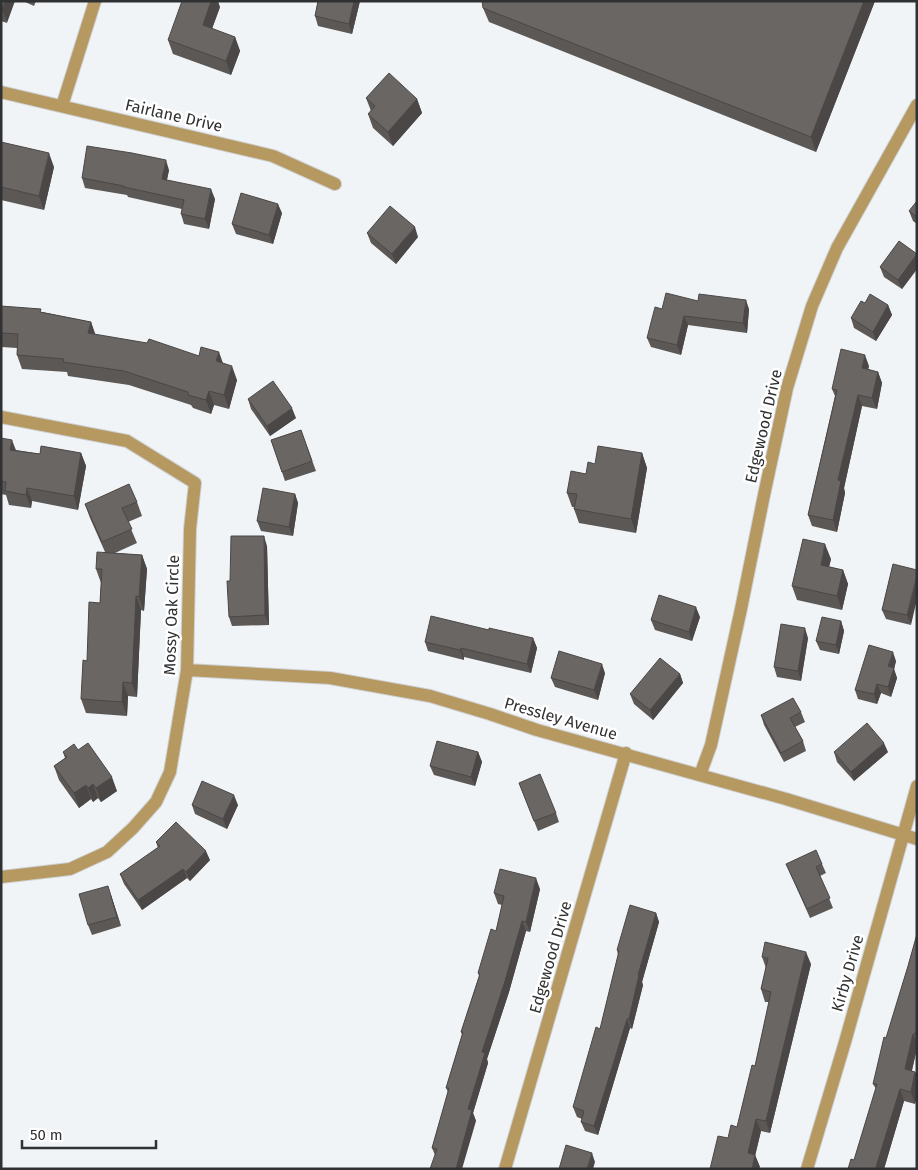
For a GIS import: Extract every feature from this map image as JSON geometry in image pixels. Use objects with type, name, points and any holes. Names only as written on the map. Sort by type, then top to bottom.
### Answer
[{"type":"street","points":[[62,106],[96,1]]},
{"type":"street","name":"Fairlane Drive","points":[[1,92],[273,156],[335,184]]},
{"type":"street","name":"Edgewood Drive","points":[[700,775],[711,745],[742,609],[787,388],[812,306],[837,248],[917,105]]},
{"type":"street","name":"Mossy Oak Circle","points":[[1,418],[127,441],[195,483],[190,529],[187,670],[170,772],[156,802],[139,822],[107,852],[70,869],[1,877]]},
{"type":"street","name":"Pressley Avenue","points":[[187,670],[330,678],[430,696],[537,730],[786,799],[917,839]]},
{"type":"street","name":"Edgewood Drive","points":[[505,1169],[626,754]]},
{"type":"street","name":"Kirby Drive","points":[[807,1169],[848,1032],[917,786]]},
{"type":"building","points":[[1,1],[5,1],[2,9],[1,9]]},
{"type":"building","points":[[182,1],[211,1],[203,25],[235,37],[226,61],[168,40]]},
{"type":"building","points":[[318,1],[354,1],[349,24],[315,16]]},
{"type":"building","points":[[482,1],[864,1],[811,137],[483,8]]},
{"type":"building","points":[[389,73],[417,99],[388,132],[368,114],[375,106],[366,98]]},
{"type":"building","points":[[1,142],[49,153],[39,196],[1,187]]},
{"type":"building","points":[[87,146],[166,160],[162,179],[211,189],[205,219],[181,214],[184,200],[82,178]]},
{"type":"building","points":[[241,193],[278,204],[269,235],[232,224]]},
{"type":"building","points":[[917,201],[917,217],[909,211]]},
{"type":"building","points":[[390,206],[415,227],[392,254],[367,233]]},
{"type":"building","points":[[899,241],[917,254],[898,280],[880,267]]},
{"type":"building","points":[[666,293],[698,301],[699,294],[746,300],[743,323],[684,316],[677,345],[647,338],[655,307],[662,309]]},
{"type":"building","points":[[870,294],[888,305],[873,332],[851,318],[861,301],[865,303]]},
{"type":"building","points":[[1,306],[41,309],[40,312],[91,322],[88,333],[147,343],[149,339],[199,356],[201,347],[219,352],[216,361],[232,366],[224,395],[209,391],[206,400],[188,395],[188,392],[124,371],[63,362],[64,359],[17,355],[18,334],[1,333]]},
{"type":"building","points":[[841,349],[865,355],[862,368],[878,372],[872,398],[858,395],[838,480],[841,481],[833,520],[808,515],[837,390],[832,389]]},
{"type":"building","points":[[273,381],[292,408],[267,426],[248,399]]},
{"type":"building","points":[[301,430],[312,461],[282,472],[271,440]]},
{"type":"building","points":[[1,438],[12,440],[10,450],[40,454],[41,446],[81,453],[74,496],[27,488],[26,495],[5,491],[6,482],[1,481]]},
{"type":"building","points":[[598,446],[642,453],[631,519],[574,509],[577,494],[567,493],[571,471],[586,474],[588,462],[595,464]]},
{"type":"building","points":[[129,484],[137,502],[122,508],[132,529],[102,542],[85,504]]},
{"type":"building","points":[[263,488],[295,494],[289,527],[257,521]]},
{"type":"building","points":[[231,536],[264,536],[265,615],[229,617],[227,581],[230,581]]},
{"type":"building","points":[[803,539],[825,544],[821,565],[843,570],[837,596],[792,586]]},
{"type":"building","points":[[97,552],[142,555],[139,597],[136,596],[132,683],[123,682],[122,702],[81,699],[83,660],[87,661],[89,602],[100,603],[102,569],[96,569]]},
{"type":"building","points":[[893,564],[917,570],[907,615],[882,610]]},
{"type":"building","points":[[659,595],[696,607],[689,632],[651,620]]},
{"type":"building","points":[[431,616],[533,638],[527,664],[461,648],[460,650],[425,642]]},
{"type":"building","points":[[822,617],[841,621],[836,645],[816,641]]},
{"type":"building","points":[[781,624],[805,628],[798,671],[774,667]]},
{"type":"building","points":[[869,645],[893,652],[888,666],[894,668],[888,687],[877,684],[874,694],[855,690]]},
{"type":"building","points":[[559,651],[602,664],[594,690],[551,678]]},
{"type":"building","points":[[660,658],[680,674],[650,710],[630,694]]},
{"type":"building","points":[[793,698],[801,712],[790,718],[803,741],[781,753],[761,715]]},
{"type":"building","points":[[867,723],[884,743],[851,772],[834,752]]},
{"type":"building","points":[[437,741],[478,752],[471,777],[430,766]]},
{"type":"building","points":[[88,743],[112,777],[96,788],[93,784],[88,788],[86,785],[74,793],[54,766],[67,757],[63,752],[74,744],[78,750]]},
{"type":"building","points":[[540,774],[556,813],[534,821],[519,783]]},
{"type":"building","points":[[202,781],[234,795],[223,819],[192,805]]},
{"type":"building","points":[[176,822],[206,851],[186,872],[183,869],[138,900],[120,874],[160,846],[156,842]]},
{"type":"building","points":[[816,850],[822,864],[816,867],[830,898],[807,909],[786,864]]},
{"type":"building","points":[[500,869],[536,878],[526,922],[522,921],[482,1052],[485,1053],[468,1109],[472,1110],[456,1169],[430,1169],[437,1149],[432,1148],[449,1088],[446,1088],[463,1032],[461,1032],[480,974],[478,973],[491,929],[496,931],[504,896],[494,893]]},
{"type":"building","points":[[108,886],[117,917],[88,925],[79,894]]},
{"type":"building","points":[[630,905],[656,913],[638,975],[629,1019],[627,1019],[594,1126],[581,1122],[584,1111],[573,1107],[596,1027],[600,1029],[619,951],[617,950]]},
{"type":"building","points":[[917,934],[917,1029],[915,1034],[913,1034],[905,1069],[915,1072],[911,1092],[900,1089],[876,1167],[880,1168],[848,1169],[851,1159],[854,1160],[877,1084],[873,1084],[884,1037],[886,1038]]},
{"type":"building","points":[[765,942],[806,952],[766,1121],[756,1119],[748,1153],[755,1155],[752,1169],[710,1169],[718,1136],[728,1138],[731,1125],[737,1127],[752,1065],[755,1066],[771,992],[761,989],[768,958],[762,957]]},
{"type":"building","points":[[566,1145],[592,1153],[587,1169],[559,1169]]}]
